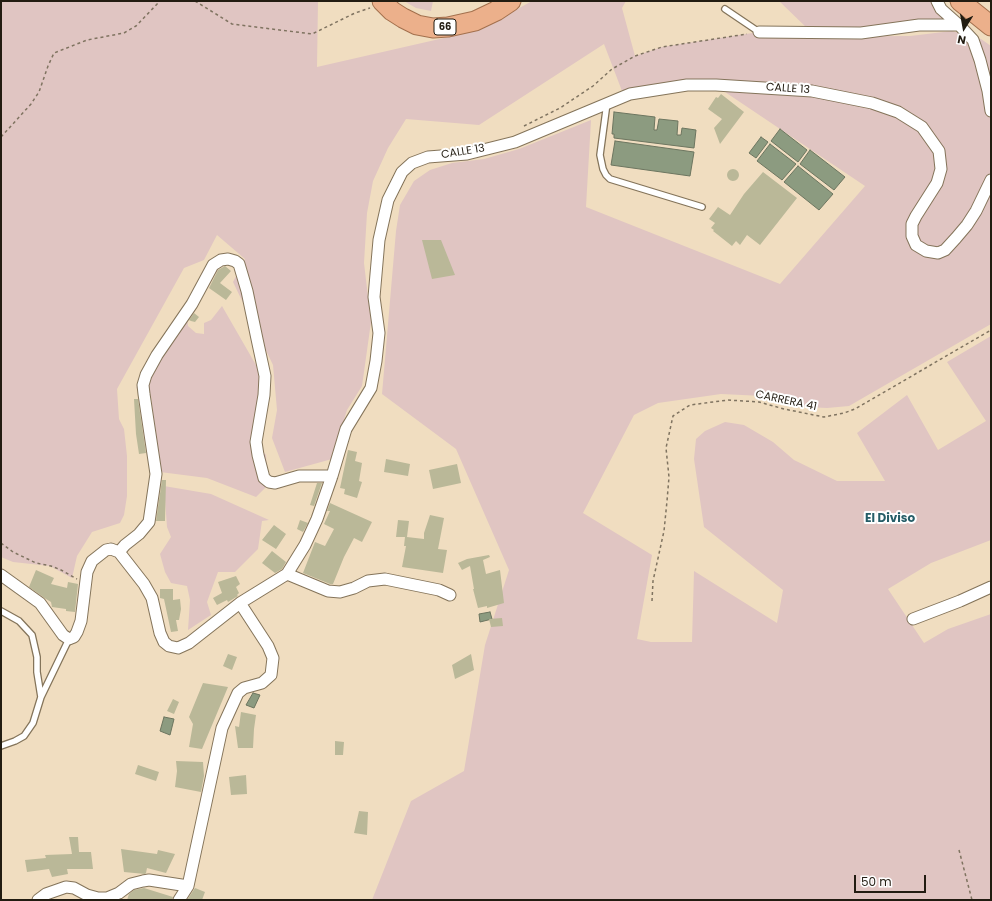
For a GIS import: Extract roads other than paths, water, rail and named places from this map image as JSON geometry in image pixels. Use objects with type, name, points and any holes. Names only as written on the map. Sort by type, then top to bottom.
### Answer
[{"type":"highway","points":[[960,1],[991,26]]},
{"type":"highway","name":"66","points":[[383,2],[402,18],[433,28],[448,27],[476,21],[500,6]]},
{"type":"street","points":[[937,1],[941,9],[973,40],[988,91],[991,111]]},
{"type":"street","points":[[759,32],[861,33],[919,25],[959,25]]},
{"type":"street","name":"CALLE 13","points":[[332,476],[346,429],[371,388],[380,334],[374,297],[379,240],[388,200],[402,172],[412,163],[428,158],[467,154],[514,142],[630,94],[687,85],[716,85],[812,91],[872,103],[898,112],[922,127],[939,151],[940,169],[937,183],[912,224],[912,236],[916,245],[926,251],[938,253],[945,250],[967,225],[976,211],[991,180]]},
{"type":"street","points":[[1,575],[40,603],[63,635],[68,639],[74,637],[77,632],[87,572],[92,561],[106,550],[119,552],[144,584],[152,598],[160,633],[164,642],[169,646],[178,648],[189,643],[240,603],[287,574],[305,545],[317,519],[332,476],[299,476],[275,483],[269,482],[264,478],[256,442],[264,395],[265,376],[247,291],[239,264],[235,261],[228,259],[221,260],[213,265],[192,304],[156,355],[146,375],[143,385],[156,474],[149,522],[140,534],[121,548],[119,552]]},
{"type":"street","points":[[287,574],[328,591],[340,592],[354,588],[368,581],[385,579],[439,590],[450,595]]},
{"type":"street","points":[[913,619],[991,587]]},
{"type":"street","points":[[179,900],[188,886],[222,728],[238,694],[244,688],[262,683],[271,675],[273,658],[268,646],[240,603]]},
{"type":"street","points":[[38,900],[46,894],[66,887],[74,888],[87,895],[98,898],[107,898],[119,893],[131,884],[149,880],[188,886]]},
{"type":"lane","points":[[726,10],[759,32]]},
{"type":"lane","points":[[606,103],[600,155],[606,175],[610,179],[702,207]]},
{"type":"lane","points":[[1,610],[19,621],[32,636],[37,657],[37,672],[41,697]]},
{"type":"lane","points":[[1,746],[24,736],[33,723],[41,697],[68,639]]},
{"type":"district","name":"El Diviso","points":[[890,519]]}]
